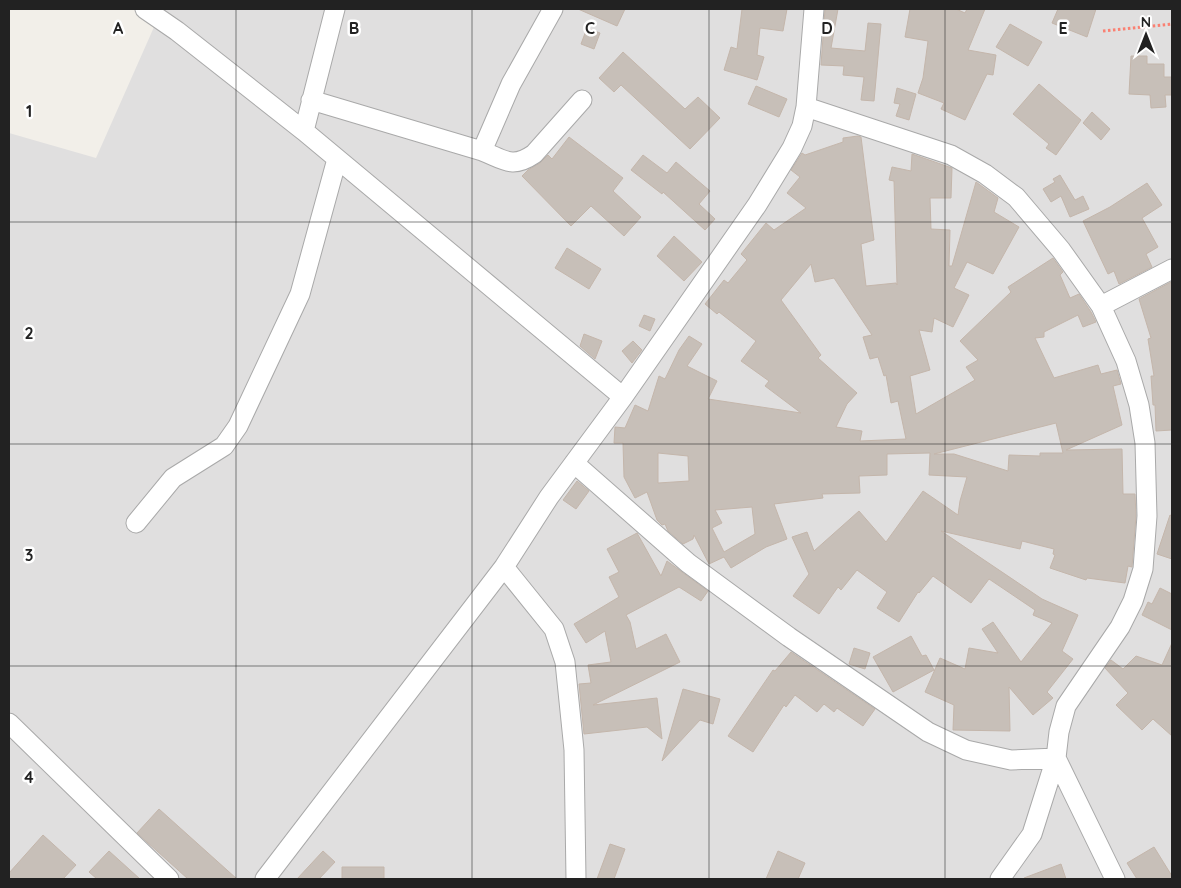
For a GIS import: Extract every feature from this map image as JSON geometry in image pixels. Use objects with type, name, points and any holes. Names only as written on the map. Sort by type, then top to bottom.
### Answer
[{"type":"street","points":[[145,9],[177,31],[304,131],[623,397]]},
{"type":"street","points":[[304,131],[335,9]]},
{"type":"street","points":[[482,151],[511,84],[553,9]]},
{"type":"street","points":[[265,879],[504,567],[549,497],[623,397],[757,206],[792,148],[802,126],[806,107],[814,9]]},
{"type":"street","points":[[311,100],[482,151],[514,164],[534,154],[582,100]]},
{"type":"street","points":[[806,107],[951,155],[985,174],[1016,197],[1061,250],[1101,306],[1126,361],[1139,405],[1146,443],[1147,516],[1143,569],[1133,601],[1120,627],[1066,706],[1059,732],[1056,758],[1032,834],[1000,879]]},
{"type":"street","points":[[136,522],[173,478],[224,446],[238,426],[300,294],[337,159]]},
{"type":"street","points":[[1101,306],[1172,269]]},
{"type":"street","points":[[574,464],[688,563],[789,637],[928,732],[966,750],[1011,760],[1056,758]]},
{"type":"street","points":[[504,567],[554,629],[565,662],[574,750],[576,879]]},
{"type":"street","points":[[9,723],[170,879]]},
{"type":"street","points":[[1056,758],[1115,879]]},
{"type":"path","points":[[1103,31],[1172,24]]},
{"type":"shaded area","points":[[162,9],[1172,9],[1172,879],[9,879],[9,133],[96,158]]},
{"type":"building","points":[[578,9],[625,9],[617,26]]},
{"type":"building","points":[[742,9],[787,9],[783,31],[760,28],[757,55],[764,57],[757,80],[724,70],[731,47],[737,49]]},
{"type":"building","points":[[825,9],[838,9],[831,48],[865,51],[868,23],[881,24],[874,101],[861,100],[864,77],[843,75],[844,66],[821,65]]},
{"type":"building","points":[[910,9],[956,9],[965,13],[967,9],[985,9],[968,50],[996,55],[993,75],[987,74],[965,120],[941,109],[944,103],[918,93],[923,78],[928,41],[905,37]]},
{"type":"building","points":[[1058,9],[1096,9],[1087,37],[1052,23]]},
{"type":"building","points":[[1010,24],[1042,42],[1028,66],[996,47]]},
{"type":"building","points":[[587,28],[600,33],[594,49],[581,44]]},
{"type":"building","points":[[623,52],[685,109],[698,97],[720,118],[690,149],[621,85],[614,92],[599,78]]},
{"type":"building","points":[[1131,56],[1147,56],[1147,64],[1164,64],[1164,77],[1172,77],[1172,95],[1165,95],[1166,107],[1151,108],[1150,95],[1129,94]]},
{"type":"building","points":[[1039,84],[1081,120],[1056,155],[1046,148],[1049,144],[1013,114]]},
{"type":"building","points":[[756,86],[787,99],[779,117],[748,104]]},
{"type":"building","points":[[897,88],[916,94],[909,120],[896,116],[900,104],[894,103]]},
{"type":"building","points":[[1092,112],[1110,129],[1101,140],[1083,123]]},
{"type":"building","points":[[569,137],[623,178],[613,191],[641,217],[624,236],[591,206],[571,226],[522,176],[548,155],[552,159]]},
{"type":"building","points":[[861,137],[874,240],[861,244],[866,286],[896,283],[897,285],[894,181],[889,180],[892,167],[911,171],[912,154],[952,168],[951,198],[930,198],[931,229],[950,230],[949,266],[952,266],[976,182],[998,198],[994,212],[1019,227],[993,274],[967,262],[954,288],[969,295],[953,327],[934,318],[932,332],[919,330],[930,370],[910,376],[916,414],[975,380],[966,367],[978,360],[960,341],[1011,292],[1008,287],[1053,258],[1063,272],[1060,275],[1070,298],[1079,294],[1096,322],[1083,327],[1078,315],[1044,332],[1044,337],[1035,338],[1054,378],[1098,365],[1101,374],[1117,370],[1121,384],[1113,386],[1122,425],[1066,450],[1122,449],[1123,494],[1135,494],[1136,516],[1132,567],[1128,566],[1125,583],[1087,578],[1086,580],[1050,568],[1055,555],[1053,554],[1054,549],[1022,541],[1020,549],[941,531],[1042,599],[1078,615],[1062,651],[1073,659],[1047,692],[1053,698],[1033,715],[1009,687],[1010,731],[953,730],[954,705],[925,692],[940,658],[965,669],[969,648],[998,653],[982,629],[993,622],[1021,662],[1052,623],[1033,615],[1035,610],[989,579],[971,603],[933,576],[918,592],[899,622],[877,608],[887,592],[857,570],[841,590],[838,587],[819,614],[793,596],[809,574],[792,537],[807,532],[814,551],[859,511],[886,542],[923,491],[958,515],[967,477],[929,475],[930,453],[887,454],[887,475],[859,476],[860,493],[822,494],[823,498],[774,504],[787,539],[766,547],[731,568],[724,557],[709,564],[694,535],[693,539],[683,544],[668,531],[665,524],[662,525],[657,520],[647,492],[635,498],[624,477],[623,443],[614,443],[615,427],[625,428],[635,405],[648,411],[659,376],[665,379],[679,350],[689,336],[702,344],[687,366],[717,381],[708,399],[801,413],[765,386],[769,381],[741,361],[756,341],[719,312],[717,314],[705,304],[724,280],[728,283],[747,260],[741,254],[766,223],[774,230],[806,208],[787,193],[800,177],[791,170],[802,153],[805,155],[843,142],[843,138]],"holes":[[[811,264],[815,282],[834,278],[872,335],[863,337],[870,359],[878,357],[884,376],[886,375],[891,403],[898,401],[906,439],[860,441],[862,431],[836,427],[847,404],[857,393],[818,358],[821,355],[781,300]],[[1056,423],[1063,453],[1040,453],[1040,456],[1009,455],[1008,471],[954,454],[934,454]],[[658,453],[688,456],[689,481],[658,483]],[[752,507],[755,534],[724,552],[712,528],[722,523],[715,510]]]},
{"type":"building","points":[[643,155],[667,173],[676,162],[710,191],[699,204],[715,219],[705,230],[663,192],[662,194],[631,170]]},
{"type":"building","points":[[1060,175],[1075,200],[1083,196],[1089,209],[1070,217],[1061,196],[1051,202],[1043,189],[1055,182],[1053,179]]},
{"type":"building","points":[[1147,183],[1162,205],[1142,218],[1158,247],[1146,254],[1152,267],[1119,284],[1114,271],[1108,274],[1083,221],[1110,207]]},
{"type":"building","points":[[674,236],[702,262],[684,281],[657,256]]},
{"type":"building","points":[[567,248],[601,269],[589,289],[555,268]]},
{"type":"building","points":[[1171,282],[1172,430],[1156,431],[1151,376],[1154,376],[1148,339],[1151,338],[1139,299]]},
{"type":"building","points":[[644,315],[655,319],[650,331],[639,326]]},
{"type":"building","points":[[584,334],[602,341],[595,359],[580,346]]},
{"type":"building","points":[[633,341],[642,350],[632,363],[622,351]]},
{"type":"building","points":[[577,481],[589,491],[576,509],[563,500]]},
{"type":"building","points":[[1170,515],[1172,516],[1172,559],[1157,554]]},
{"type":"building","points":[[637,533],[661,576],[667,561],[708,591],[701,601],[679,587],[626,615],[630,622],[636,649],[666,634],[680,662],[593,705],[657,698],[662,739],[647,727],[584,734],[579,684],[591,683],[588,665],[611,662],[605,631],[586,643],[574,624],[619,597],[609,577],[619,572],[607,549]]},
{"type":"building","points":[[1160,588],[1172,594],[1172,630],[1142,615],[1148,602],[1152,604]]},
{"type":"building","points":[[911,636],[922,656],[926,655],[934,670],[893,692],[873,657]]},
{"type":"building","points":[[1172,643],[1172,736],[1153,719],[1142,730],[1116,705],[1128,693],[1105,668],[1111,660],[1123,669],[1136,656],[1162,665]]},
{"type":"building","points":[[854,648],[870,653],[865,669],[849,664]]},
{"type":"building","points":[[791,652],[875,709],[863,726],[837,708],[834,712],[824,704],[817,712],[795,695],[786,707],[784,705],[753,752],[728,736],[773,670],[775,671]]},
{"type":"building","points":[[683,689],[720,699],[713,724],[700,720],[662,761]]},
{"type":"building","points":[[159,809],[237,879],[188,879],[137,833]]},
{"type":"building","points":[[43,835],[76,865],[63,879],[9,879],[9,873]]},
{"type":"building","points":[[610,844],[625,849],[614,879],[597,879]]},
{"type":"building","points":[[1154,847],[1172,879],[1137,879],[1127,863]]},
{"type":"building","points":[[109,851],[140,879],[97,879],[89,872]]},
{"type":"building","points":[[323,851],[335,862],[319,879],[297,879]]},
{"type":"building","points":[[778,851],[805,863],[798,879],[766,879]]},
{"type":"building","points":[[1061,864],[1066,879],[1024,879],[1024,878]]},
{"type":"building","points":[[342,867],[384,867],[384,879],[342,879]]}]
